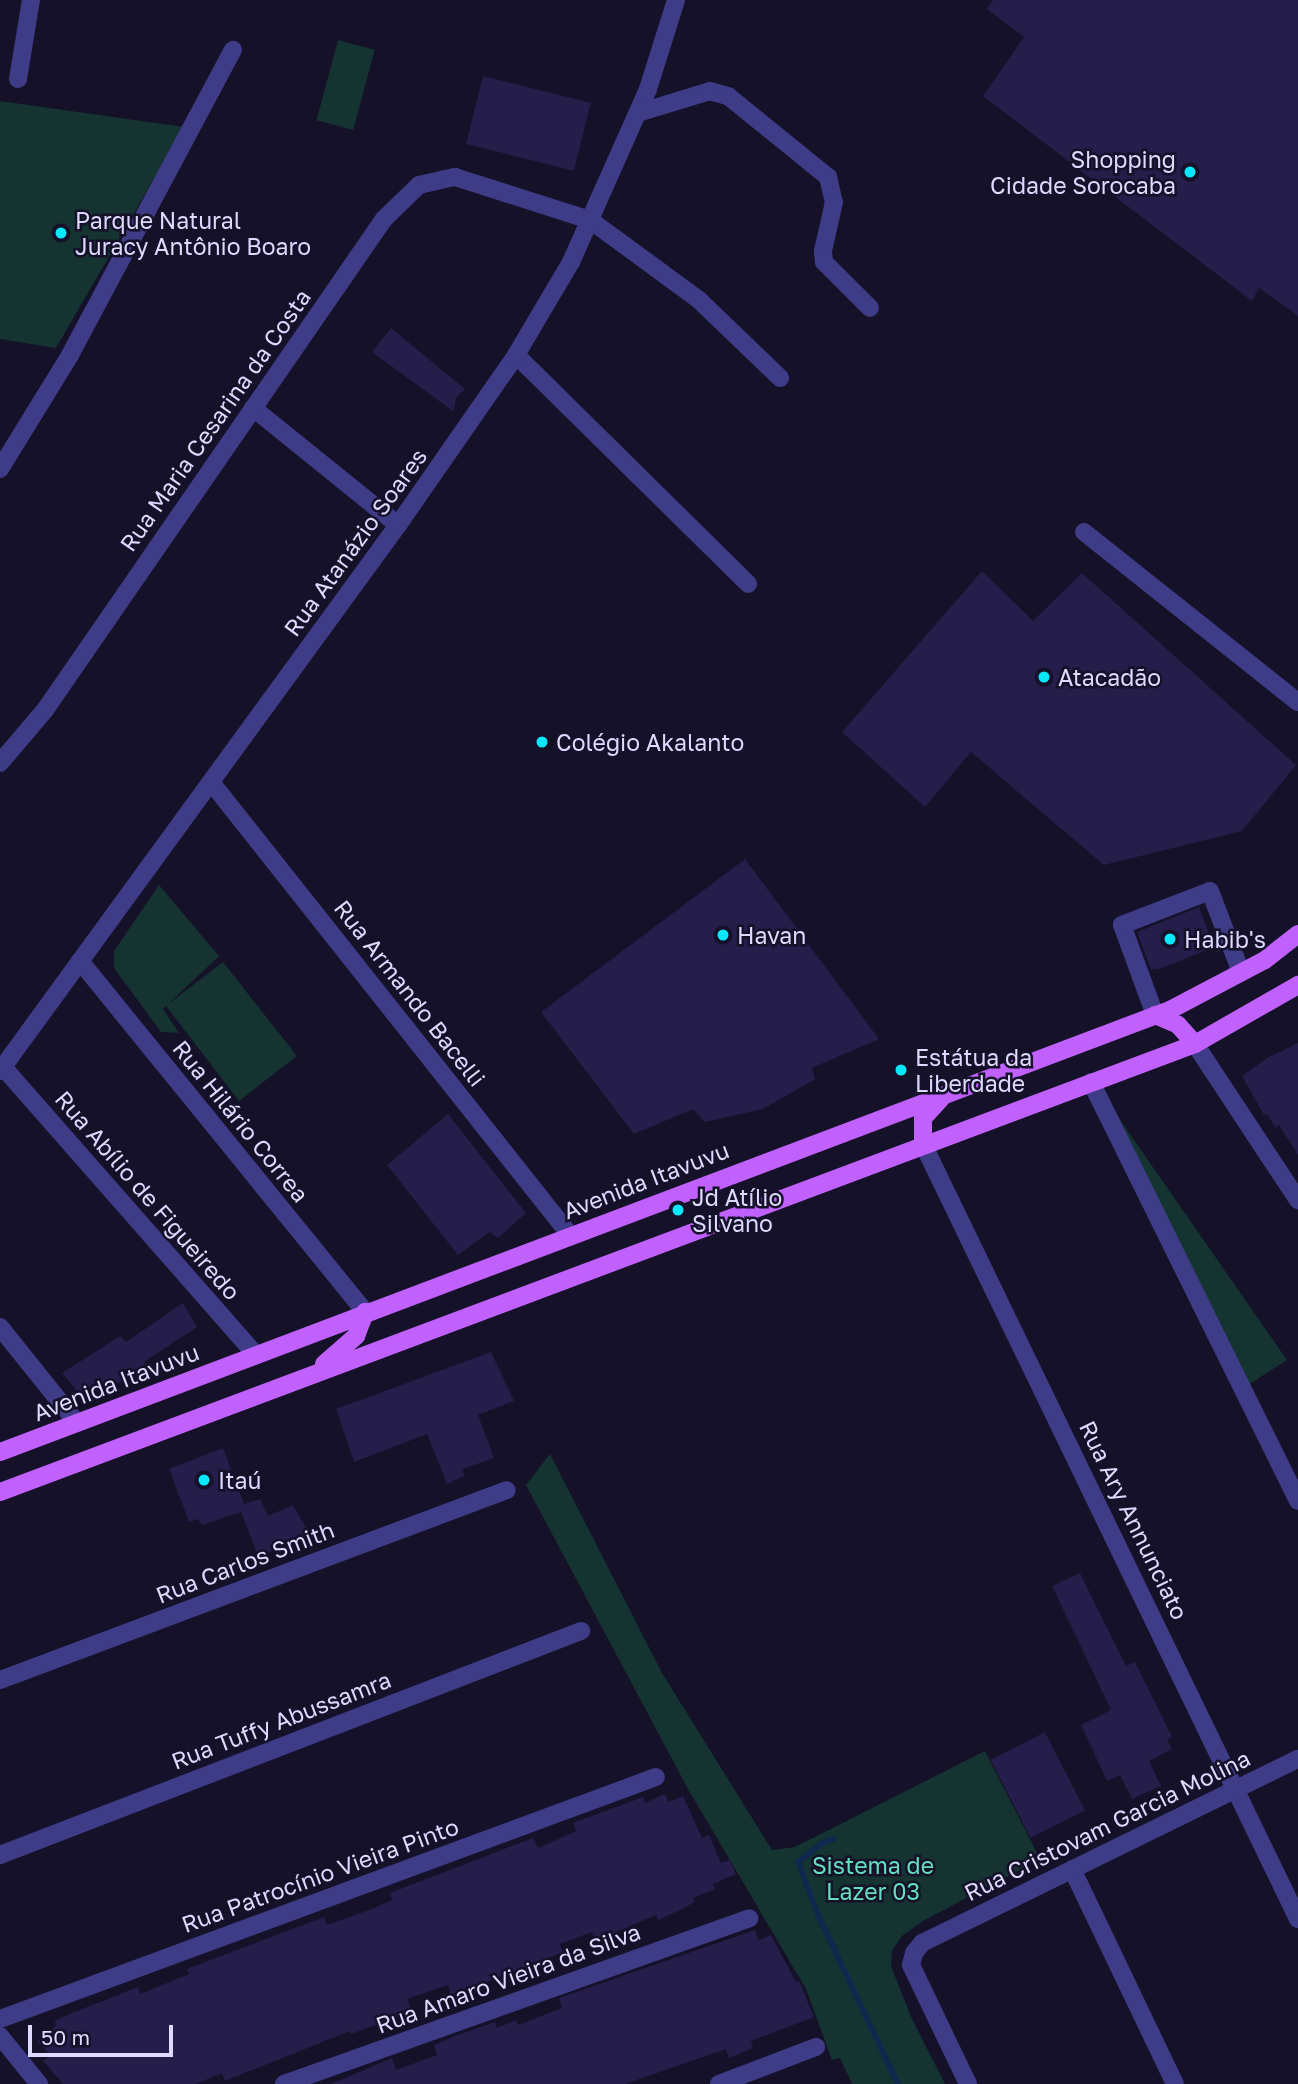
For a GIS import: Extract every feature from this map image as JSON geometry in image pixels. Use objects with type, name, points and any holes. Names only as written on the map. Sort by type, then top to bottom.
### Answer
[{"type":"main road","name":"Avenida Itavuvu","points":[[0,1452],[1156,1015],[1265,960],[1298,934]]},
{"type":"main road","points":[[0,1492],[316,1371],[1195,1044],[1298,985]]},
{"type":"main road","points":[[1156,1015],[1178,1025],[1195,1044]]},
{"type":"main road","points":[[923,1144],[922,1118],[946,1094]]},
{"type":"main road","points":[[316,1371],[356,1336],[365,1312]]},
{"type":"street","points":[[18,79],[30,0]]},
{"type":"street","name":"Rua Atanázio Soares","points":[[2,1069],[398,525],[516,355],[571,262],[590,220],[648,89],[676,0]]},
{"type":"street","points":[[0,469],[70,355],[233,50]]},
{"type":"street","points":[[638,113],[710,91],[728,96],[828,177],[834,202],[823,251],[824,262],[870,308]]},
{"type":"street","name":"Rua Maria Cesarina da Costa","points":[[0,762],[45,710],[384,219],[419,185],[455,177],[590,220],[698,299],[780,378]]},
{"type":"street","points":[[516,355],[748,584]]},
{"type":"street","points":[[253,408],[398,525]]},
{"type":"street","points":[[1084,531],[1298,702]]},
{"type":"street","name":"Rua Armando Bacelli","points":[[211,782],[570,1235]]},
{"type":"street","points":[[1156,1015],[1122,925],[1210,891],[1241,972]]},
{"type":"street","name":"Rua Hilário Correa","points":[[80,961],[365,1312]]},
{"type":"street","points":[[1195,1044],[1298,1200]]},
{"type":"street","name":"Rua Abílio de Figueiredo","points":[[2,1069],[256,1355]]},
{"type":"street","points":[[1091,1082],[1298,1502]]},
{"type":"street","name":"Rua Ary Annunciato","points":[[923,1144],[1298,1919]]},
{"type":"street","points":[[0,1327],[77,1423]]},
{"type":"street","name":"Rua Carlos Smith","points":[[0,1680],[507,1490]]},
{"type":"street","name":"Rua Tuffy Abussamra","points":[[0,1855],[581,1631]]},
{"type":"street","name":"Rua Cristovam Garcia Molina","points":[[968,2084],[911,1965],[914,1953],[922,1943],[1298,1759]]},
{"type":"street","name":"Rua Patrocínio Vieira Pinto","points":[[0,2019],[656,1777]]},
{"type":"street","points":[[1072,1869],[1175,2084]]},
{"type":"street","name":"Rua Amaro Vieira da Silva","points":[[284,2084],[749,1917]]},
{"type":"street","points":[[0,2036],[39,2084]]},
{"type":"street","points":[[719,2084],[816,2047]]},
{"type":"green space","points":[[338,40],[375,50],[353,130],[317,120]]},
{"type":"green space","name":"Parque Natural Juracy Antônio Boaro","points":[[0,101],[184,127],[56,348],[0,339]]},
{"type":"green space","points":[[159,885],[219,956],[167,1005],[223,962],[297,1056],[239,1101],[166,1006],[163,1009],[179,1033],[161,1032],[114,968],[114,951]]},
{"type":"green space","points":[[1109,1104],[1287,1360],[1248,1385]]},
{"type":"green space","name":"Sistema de Lazer 03","points":[[550,1454],[662,1673],[772,1850],[795,1847],[985,1751],[1040,1859],[923,1921],[902,1936],[892,1951],[891,1966],[911,2017],[945,2084],[852,2084],[840,2058],[832,2060],[806,1989],[688,1789],[526,1485]]},
{"type":"building","name":"Shopping Cidade Sorocaba","points":[[993,0],[1298,0],[1298,316],[1259,288],[1252,301],[983,96],[1024,37],[987,9]]},
{"type":"building","points":[[483,76],[591,103],[574,171],[466,144]]},
{"type":"building","points":[[391,328],[465,389],[456,398],[454,412],[372,352]]},
{"type":"building","name":"Atacadão","points":[[982,571],[1033,621],[1082,573],[1296,765],[1242,831],[1104,865],[971,752],[925,807],[842,732]]},
{"type":"building","name":"Havan","points":[[745,859],[879,1039],[812,1068],[815,1079],[763,1109],[705,1122],[693,1109],[634,1134],[541,1012]]},
{"type":"building","name":"Habib's","points":[[1199,907],[1214,947],[1151,970],[1137,932]]},
{"type":"building","points":[[1298,1043],[1298,1155],[1279,1125],[1276,1128],[1267,1114],[1264,1115],[1242,1076],[1267,1058]]},
{"type":"building","points":[[448,1114],[526,1213],[498,1238],[490,1232],[458,1255],[387,1165]]},
{"type":"building","points":[[183,1303],[197,1327],[144,1362],[152,1370],[82,1397],[62,1373],[120,1336],[126,1342]]},
{"type":"building","points":[[491,1352],[514,1401],[478,1415],[494,1458],[463,1469],[464,1476],[447,1484],[427,1434],[354,1462],[336,1409]]},
{"type":"building","points":[[223,1448],[244,1504],[260,1499],[268,1516],[293,1505],[312,1538],[258,1556],[241,1512],[202,1525],[198,1519],[189,1522],[169,1469]]},
{"type":"building","points":[[1080,1573],[1126,1666],[1135,1662],[1172,1737],[1167,1740],[1172,1749],[1149,1761],[1161,1786],[1132,1799],[1120,1775],[1107,1781],[1081,1725],[1111,1710],[1052,1586]]},
{"type":"building","points":[[1045,1732],[1085,1810],[1031,1838],[991,1760]]},
{"type":"building","points":[[665,1794],[668,1802],[683,1796],[702,1838],[709,1835],[721,1863],[730,1860],[736,1874],[713,1884],[715,1889],[693,1898],[695,1902],[658,1920],[656,1915],[595,1941],[592,1932],[560,1944],[563,1952],[451,1996],[448,1985],[407,1999],[411,2009],[392,2019],[351,2034],[350,2031],[225,2081],[222,2073],[196,2084],[63,2084],[43,2061],[51,2056],[37,2041],[57,2025],[54,2021],[72,2013],[138,1987],[140,1994],[189,1974],[187,1969],[324,1917],[327,1925],[372,1909],[392,1900],[390,1893],[533,1838],[538,1848],[576,1831],[573,1823],[643,1797],[645,1803]]},
{"type":"building","points":[[755,1930],[759,1940],[771,1935],[796,1982],[799,1981],[814,2017],[751,2041],[753,2048],[729,2058],[726,2049],[625,2084],[331,2084],[392,2058],[396,2070],[437,2055],[434,2045],[452,2037],[495,2022],[497,2028],[516,2020],[518,2025],[562,2008],[559,1998]]},
{"type":"waterway","points":[[833,1839],[821,1844],[798,1862],[819,1917],[898,2084]]},
{"type":"place","name":"Shopping Cidade Sorocaba","points":[[1190,172]]},
{"type":"place","name":"Parque Natural Juracy Antônio Boaro","points":[[61,233]]},
{"type":"place","name":"Atacadão","points":[[1044,677]]},
{"type":"place","name":"Colégio Akalanto","points":[[542,742]]},
{"type":"place","name":"Havan","points":[[723,935]]},
{"type":"place","name":"Habib's","points":[[1170,939]]},
{"type":"place","name":"Estátua da Liberdade","points":[[901,1070]]},
{"type":"place","name":"Jd Atílio Silvano","points":[[678,1210]]},
{"type":"place","name":"Itaú","points":[[204,1480]]}]
